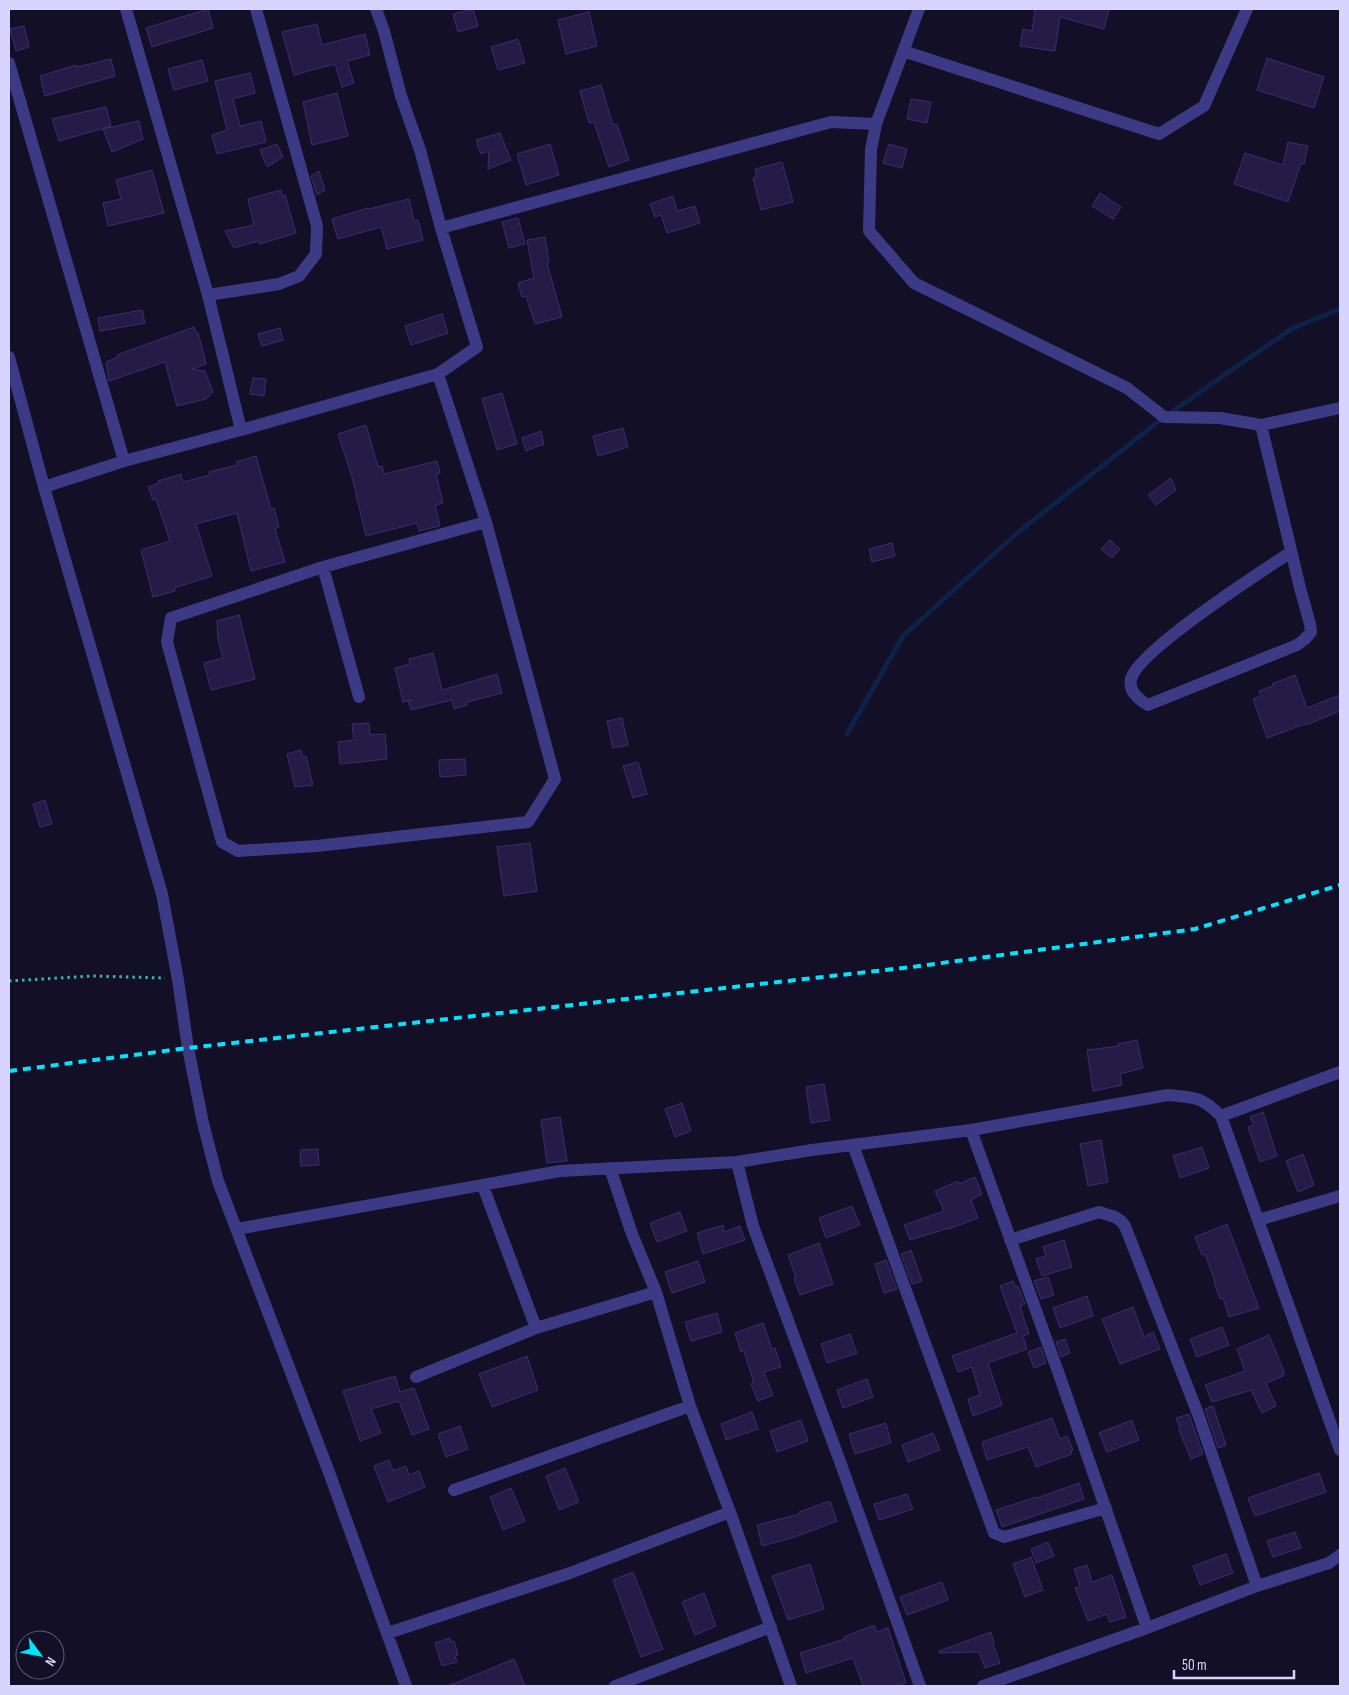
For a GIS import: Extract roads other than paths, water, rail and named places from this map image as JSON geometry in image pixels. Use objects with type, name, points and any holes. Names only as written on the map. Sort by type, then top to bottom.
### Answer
[{"type":"street","points":[[126,9],[208,295],[241,430]]},
{"type":"street","points":[[208,295],[279,284],[299,276],[316,254],[317,226],[256,9]]},
{"type":"street","points":[[44,487],[124,461],[438,374],[476,348],[420,150],[401,96],[376,9]]},
{"type":"street","points":[[919,9],[876,124],[870,150],[869,231],[914,283],[1127,388],[1164,417],[1220,418],[1261,424],[1340,408]]},
{"type":"street","points":[[904,51],[1159,134],[1204,106],[1247,9]]},
{"type":"street","points":[[9,63],[124,461]]},
{"type":"street","points":[[441,228],[830,122],[876,124]]},
{"type":"street","points":[[9,357],[44,487],[162,894],[188,1048],[203,1123],[218,1181],[388,1633],[406,1686]]},
{"type":"street","points":[[438,374],[486,522],[555,779],[528,822],[317,846],[238,851],[222,842],[167,642],[171,618],[323,567],[486,522]]},
{"type":"street","points":[[1261,424],[1311,632],[1305,640],[1296,645],[1148,705],[1139,700],[1130,688],[1131,678],[1136,668],[1158,646],[1228,594],[1291,552]]},
{"type":"street","points":[[323,567],[359,697]]},
{"type":"street","points":[[1221,1116],[1340,1072]]},
{"type":"street","points":[[237,1229],[560,1171],[737,1162],[971,1130],[1168,1095],[1194,1097],[1210,1104],[1221,1116],[1340,1450]]},
{"type":"street","points":[[971,1130],[1147,1628]]},
{"type":"street","points":[[853,1145],[994,1533],[1004,1537],[1106,1508]]},
{"type":"street","points":[[737,1162],[753,1226],[920,1686]]},
{"type":"street","points":[[610,1168],[632,1234],[656,1292],[690,1406],[730,1512],[791,1686]]},
{"type":"street","points":[[483,1186],[536,1328]]},
{"type":"street","points":[[1258,1220],[1340,1196]]},
{"type":"street","points":[[1010,1240],[1099,1212],[1115,1217],[1125,1226],[1198,1414],[1257,1586]]},
{"type":"street","points":[[416,1377],[536,1328],[656,1292]]},
{"type":"street","points":[[454,1490],[690,1406]]},
{"type":"street","points":[[388,1633],[570,1573],[730,1512]]},
{"type":"street","points":[[983,1686],[1147,1628],[1257,1586],[1329,1563],[1340,1555]]},
{"type":"street","points":[[615,1686],[771,1628]]},
{"type":"waterway","points":[[847,734],[903,636],[1016,534],[1164,417],[1291,329],[1340,309]]},
{"type":"railway","points":[[9,1071],[188,1048],[912,967],[1195,929],[1340,885]]}]
